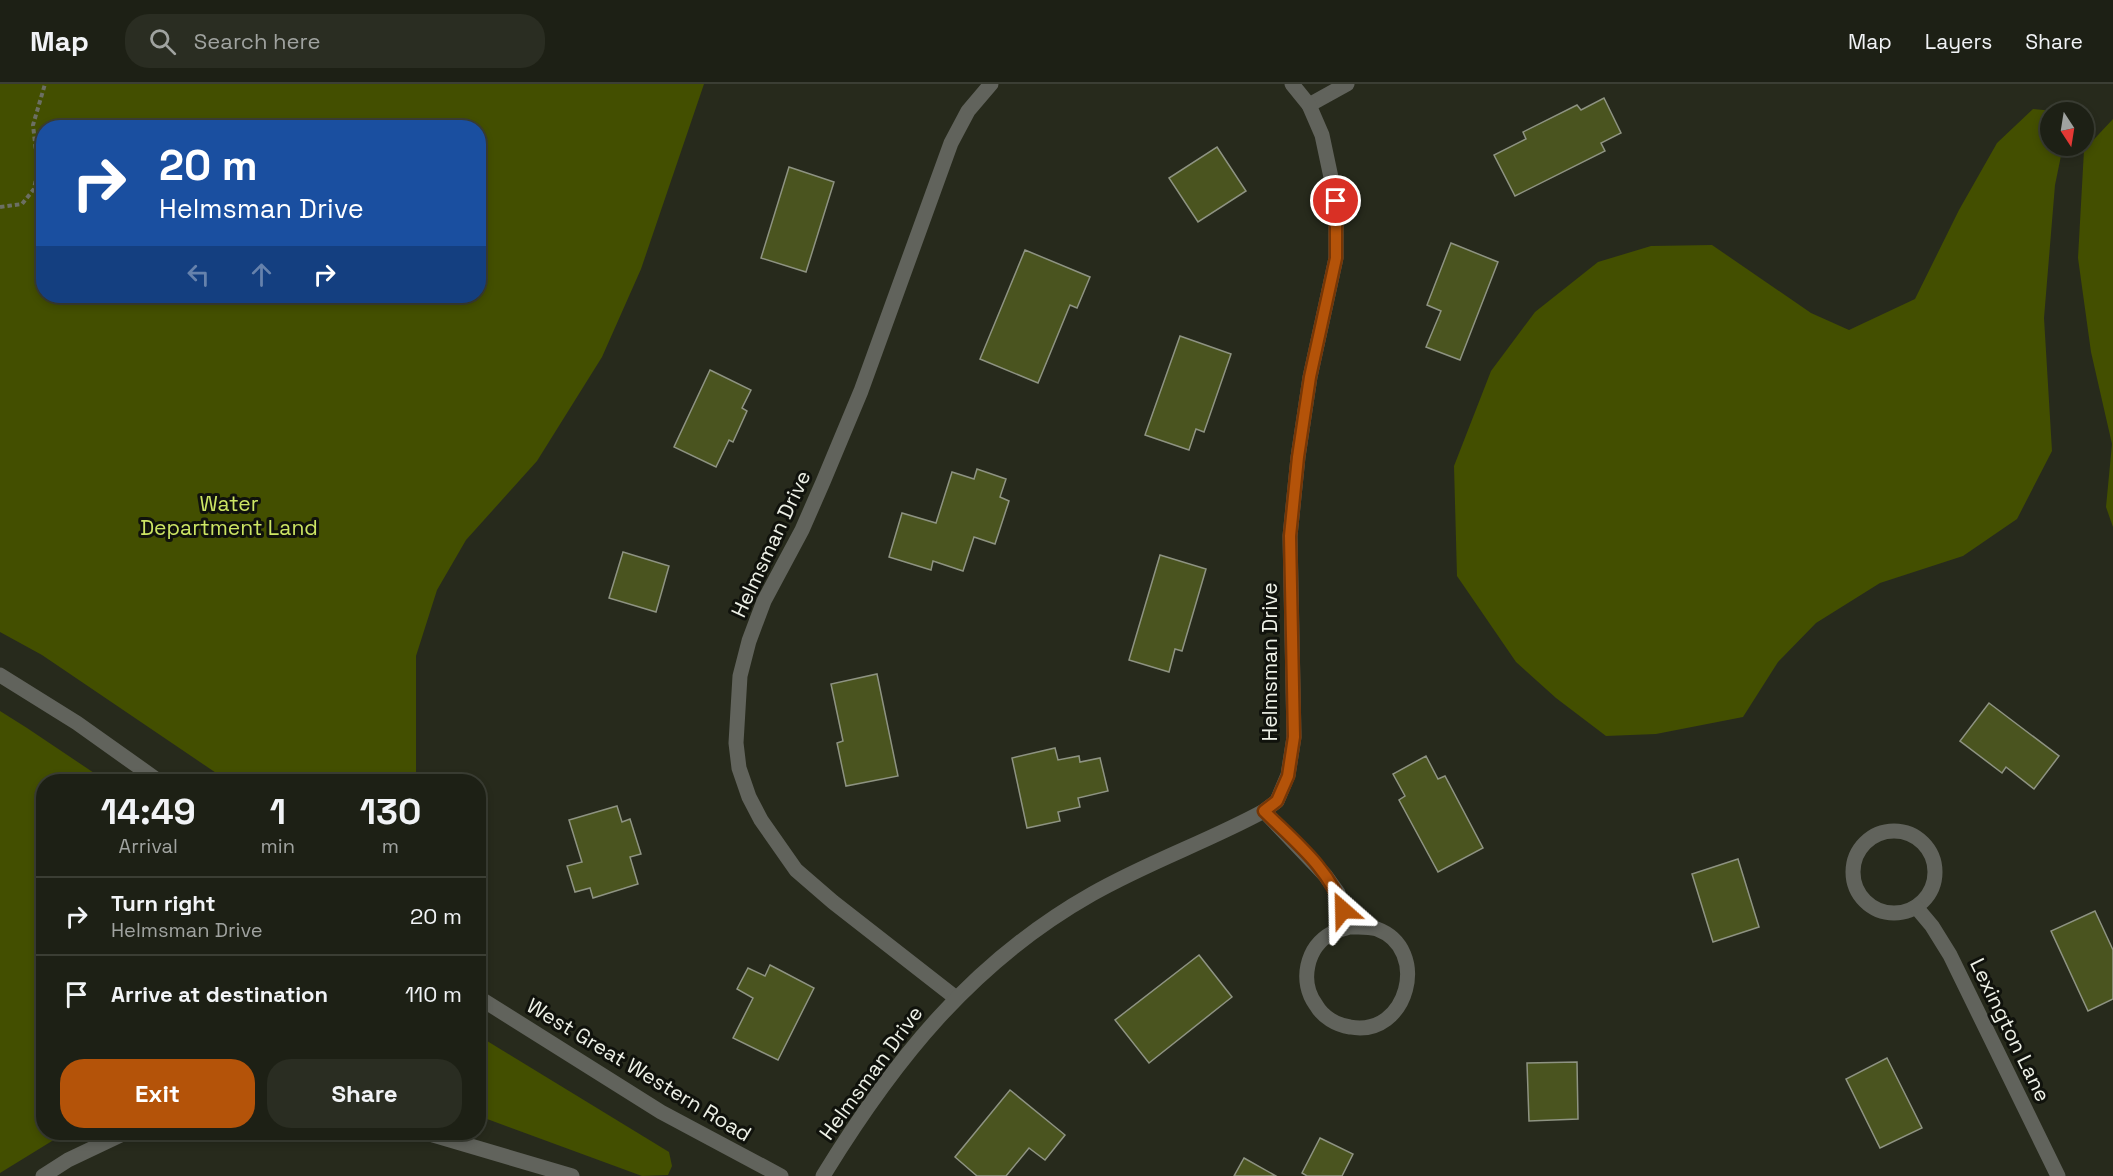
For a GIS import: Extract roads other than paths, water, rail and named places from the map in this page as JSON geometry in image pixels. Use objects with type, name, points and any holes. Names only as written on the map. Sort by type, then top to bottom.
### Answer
[{"type":"street","name":"Helmsman Drive","points":[[956,998],[833,902],[796,870],[761,820],[749,797],[739,768],[736,743],[737,716],[740,676],[749,641],[764,601],[802,530],[861,392],[951,143],[968,111],[991,84]]},
{"type":"street","name":"Helmsman Drive","points":[[823,1176],[846,1138],[882,1087],[933,1022],[990,965],[1039,927],[1093,893],[1264,811],[1277,801],[1288,776],[1294,737],[1290,536],[1298,457],[1310,377],[1336,258],[1336,201],[1322,135],[1309,105],[1292,84]]},
{"type":"street","points":[[1309,105],[1347,84]]},
{"type":"street","points":[[0,675],[77,723],[149,774]]},
{"type":"street","points":[[1264,811],[1325,875],[1338,893],[1349,927]]},
{"type":"street","points":[[1890,831],[1910,834],[1924,844],[1930,853],[1935,862],[1934,882],[1928,897],[1916,907],[1900,914],[1883,912],[1867,904],[1861,897],[1854,881],[1854,863],[1859,849],[1872,837],[1890,831]]},
{"type":"street","name":"Lexington Lane","points":[[1916,907],[1932,926],[1950,955],[2058,1176]]},
{"type":"street","points":[[1349,927],[1369,927],[1384,933],[1401,950],[1407,968],[1407,990],[1397,1009],[1386,1019],[1370,1026],[1346,1026],[1329,1018],[1314,1003],[1307,987],[1307,969],[1314,949],[1331,933],[1349,927]]},
{"type":"street","name":"West Great Western Road","points":[[486,1002],[661,1112],[781,1176]]},
{"type":"street","points":[[43,1176],[68,1160],[110,1140]]},
{"type":"street","points":[[450,1140],[572,1176]]},
{"type":"park label","name":"Water Department Land","points":[[229,516]]}]
